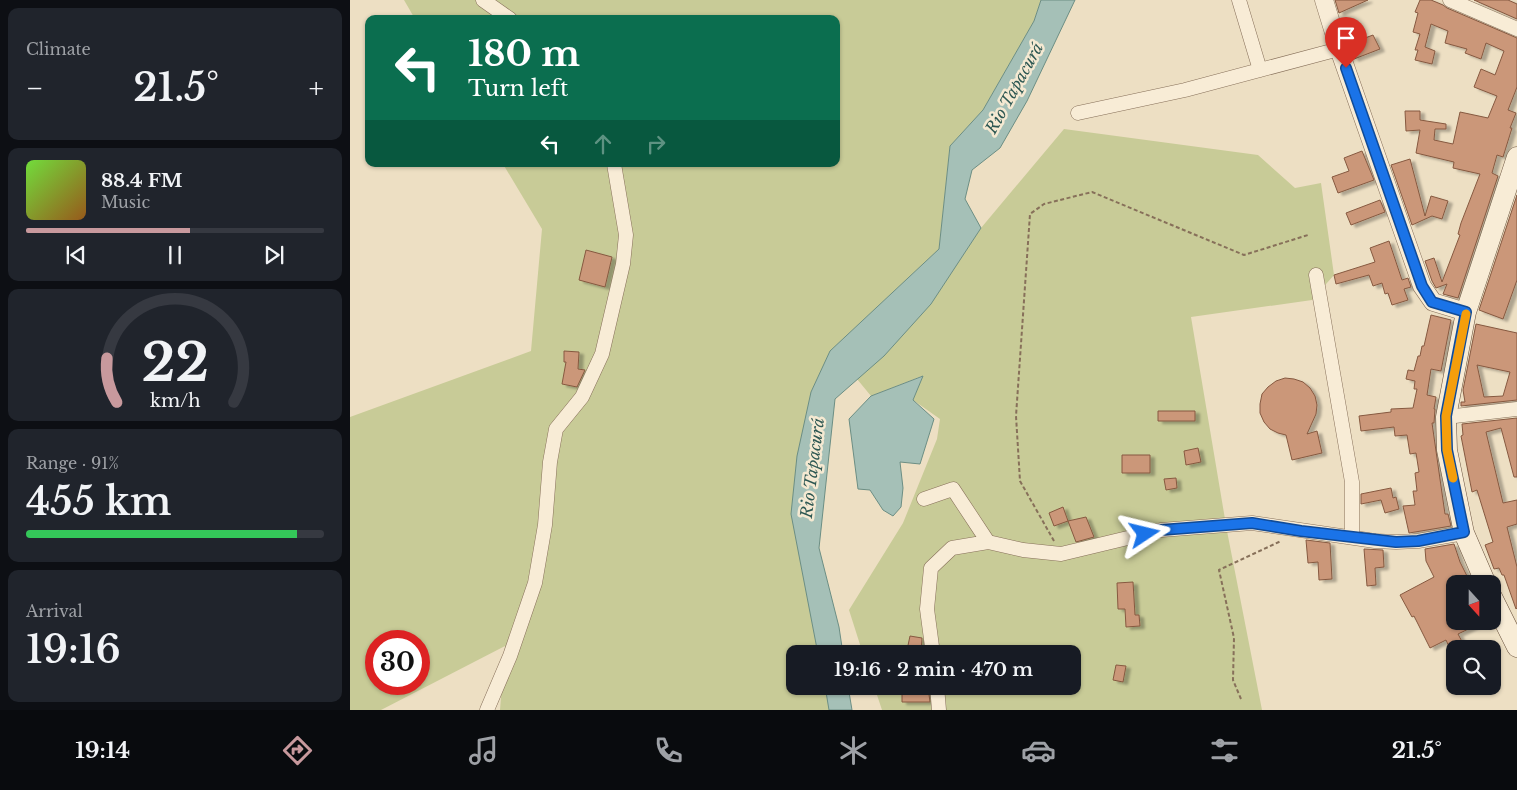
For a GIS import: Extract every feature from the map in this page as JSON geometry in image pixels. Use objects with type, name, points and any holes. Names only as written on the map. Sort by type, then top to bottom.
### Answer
[{"type":"main road","points":[[1482,575],[1464,532],[1447,450],[1446,416],[1466,312],[1517,157]]},
{"type":"main road","points":[[1501,615],[1517,647]]},
{"type":"street","points":[[483,0],[504,15]]},
{"type":"street","points":[[1239,0],[1260,70]]},
{"type":"street","points":[[1324,0],[1339,49],[1422,286],[1432,302],[1466,312]]},
{"type":"street","points":[[1450,0],[1517,29]]},
{"type":"street","points":[[1078,113],[1185,90],[1339,49]]},
{"type":"street","points":[[487,710],[510,656],[534,583],[545,525],[550,462],[556,429],[582,397],[602,354],[623,264],[626,235],[615,167]]},
{"type":"street","points":[[1316,275],[1352,482],[1352,536]]},
{"type":"street","points":[[1446,416],[1517,409]]},
{"type":"street","points":[[924,499],[953,489],[988,542]]},
{"type":"street","points":[[932,645],[927,609],[931,568],[952,548],[988,542],[1024,550],[1061,554],[1161,530],[1252,523],[1301,531],[1352,536],[1375,541],[1396,542],[1418,541],[1464,532]]},
{"type":"street","points":[[938,695],[939,710]]},
{"type":"path","points":[[1061,554],[1020,481],[1016,416],[1030,214],[1044,204],[1092,192],[1244,255],[1308,235]]},
{"type":"path","points":[[1241,699],[1233,680],[1234,638],[1219,570],[1301,531]]},
{"type":"green space","points":[[404,0],[1041,0],[1034,21],[983,110],[950,146],[939,249],[831,351],[811,392],[819,645],[786,645],[786,695],[827,695],[830,710],[500,710],[505,646],[430,685],[430,630],[365,630],[365,695],[410,695],[381,710],[350,710],[350,417],[531,351],[542,229],[505,167],[840,167],[840,15],[413,15]]},
{"type":"green space","points":[[1064,129],[1258,155],[1295,188],[1321,183],[1334,275],[1312,300],[1191,317],[1227,531],[1262,710],[882,710],[877,695],[1081,695],[1081,645],[860,645],[849,610],[903,523],[937,439],[940,419],[913,400],[922,376],[871,396],[857,379],[933,300],[981,228]]},
{"type":"water","name":"Rio Tapacurá","points":[[1041,0],[1075,0],[1027,101],[1000,148],[972,170],[965,199],[981,228],[931,304],[884,356],[835,399],[819,548],[842,645],[816,645],[791,514],[797,456],[811,392],[830,351],[939,249],[950,146],[983,110],[1034,21]]},
{"type":"water","points":[[923,376],[913,400],[934,419],[920,464],[900,462],[903,488],[901,507],[893,516],[883,510],[870,490],[858,489],[849,419],[871,396]]},
{"type":"water","points":[[826,695],[850,695],[852,710],[829,710]]},
{"type":"building","points":[[1335,0],[1368,0],[1339,13]]},
{"type":"building","points":[[1420,0],[1431,0],[1517,38],[1517,87],[1508,110],[1516,113],[1510,128],[1512,128],[1503,157],[1497,155],[1492,173],[1498,176],[1458,298],[1443,294],[1447,284],[1436,288],[1425,261],[1434,258],[1442,282],[1460,235],[1458,234],[1461,223],[1480,174],[1453,168],[1454,162],[1416,153],[1420,130],[1406,131],[1405,111],[1420,111],[1420,120],[1446,124],[1446,129],[1435,129],[1434,140],[1453,144],[1460,112],[1488,118],[1497,96],[1474,87],[1481,69],[1495,75],[1504,51],[1486,43],[1481,59],[1465,53],[1467,49],[1445,43],[1448,31],[1431,24],[1425,47],[1435,51],[1432,64],[1415,60],[1418,50],[1415,50],[1420,34],[1413,32],[1418,13],[1415,12]]},
{"type":"building","points":[[1474,0],[1508,0],[1517,4],[1517,19]]},
{"type":"building","points":[[1373,35],[1380,49],[1354,59],[1349,44]]},
{"type":"building","points":[[1362,151],[1374,180],[1338,193],[1332,177],[1349,171],[1344,158]]},
{"type":"building","points":[[1410,159],[1425,216],[1431,196],[1448,201],[1442,219],[1432,216],[1412,225],[1391,165]]},
{"type":"building","points":[[1517,195],[1517,280],[1503,319],[1479,310]]},
{"type":"building","points":[[1380,200],[1385,212],[1351,225],[1346,213]]},
{"type":"building","points":[[1389,241],[1402,280],[1408,278],[1411,287],[1404,289],[1408,300],[1392,305],[1388,293],[1385,294],[1382,283],[1373,286],[1369,275],[1336,284],[1334,275],[1375,262],[1370,248]]},
{"type":"building","points":[[586,250],[612,257],[605,287],[579,280]]},
{"type":"building","points":[[1431,315],[1451,320],[1441,371],[1431,369],[1427,395],[1436,397],[1434,423],[1432,423],[1445,514],[1448,514],[1451,526],[1409,533],[1403,506],[1415,505],[1413,491],[1417,491],[1415,473],[1419,472],[1416,453],[1410,454],[1407,435],[1395,436],[1394,427],[1361,431],[1359,416],[1391,412],[1391,409],[1413,408],[1417,389],[1414,389],[1415,381],[1406,379],[1408,370],[1414,371],[1422,346],[1424,346]]},
{"type":"building","points":[[1476,324],[1517,333],[1517,400],[1461,406],[1461,402],[1465,402],[1463,390]],"holes":[[[1477,365],[1510,372],[1503,396],[1484,397]]]},
{"type":"building","points":[[564,351],[579,352],[578,369],[585,370],[577,387],[562,384],[566,362],[564,362]]},
{"type":"building","points":[[1285,378],[1303,382],[1315,396],[1316,414],[1307,434],[1317,431],[1322,453],[1292,460],[1286,435],[1270,429],[1264,422],[1260,413],[1262,394],[1276,381]]},
{"type":"building","points":[[1158,411],[1195,411],[1195,421],[1158,421]]},
{"type":"building","points":[[1517,418],[1517,477],[1514,477],[1501,428],[1486,432],[1503,503],[1517,500],[1517,524],[1507,527],[1517,567],[1516,609],[1504,575],[1502,575],[1499,568],[1494,569],[1485,545],[1493,542],[1477,490],[1472,492],[1461,436],[1463,435],[1462,424]]},
{"type":"building","points":[[1198,448],[1201,462],[1186,465],[1184,451]]},
{"type":"building","points":[[1122,455],[1150,455],[1150,473],[1122,473]]},
{"type":"building","points":[[1176,478],[1177,488],[1166,490],[1164,479]]},
{"type":"building","points":[[1391,488],[1393,498],[1396,497],[1399,509],[1385,513],[1381,500],[1361,504],[1361,494]]},
{"type":"building","points":[[1063,507],[1068,521],[1054,526],[1049,513]]},
{"type":"building","points":[[1086,517],[1094,537],[1076,542],[1068,521]]},
{"type":"building","points":[[1306,540],[1330,543],[1332,579],[1319,580],[1318,562],[1308,563]]},
{"type":"building","points":[[1454,544],[1466,575],[1446,575],[1446,630],[1466,630],[1458,634],[1461,640],[1446,640],[1430,648],[1414,616],[1412,617],[1400,595],[1434,577],[1426,561],[1425,549]]},
{"type":"building","points":[[1364,549],[1383,550],[1384,567],[1375,568],[1376,585],[1367,586]]},
{"type":"building","points":[[1133,582],[1135,615],[1139,615],[1140,626],[1126,627],[1125,609],[1118,609],[1117,583]]},
{"type":"building","points":[[910,636],[922,638],[922,645],[908,645]]},
{"type":"building","points":[[1116,665],[1126,666],[1123,682],[1113,680]]},
{"type":"building","points":[[902,695],[929,695],[930,702],[902,702]]},
{"type":"slow traffic","points":[[1453,478],[1447,450],[1446,416],[1466,314]]},
{"type":"route","points":[[1145,534],[1161,530],[1252,523],[1301,531],[1352,536],[1375,541],[1396,542],[1418,541],[1464,532],[1447,450],[1446,416],[1466,312],[1432,302],[1422,286],[1346,68]]}]
